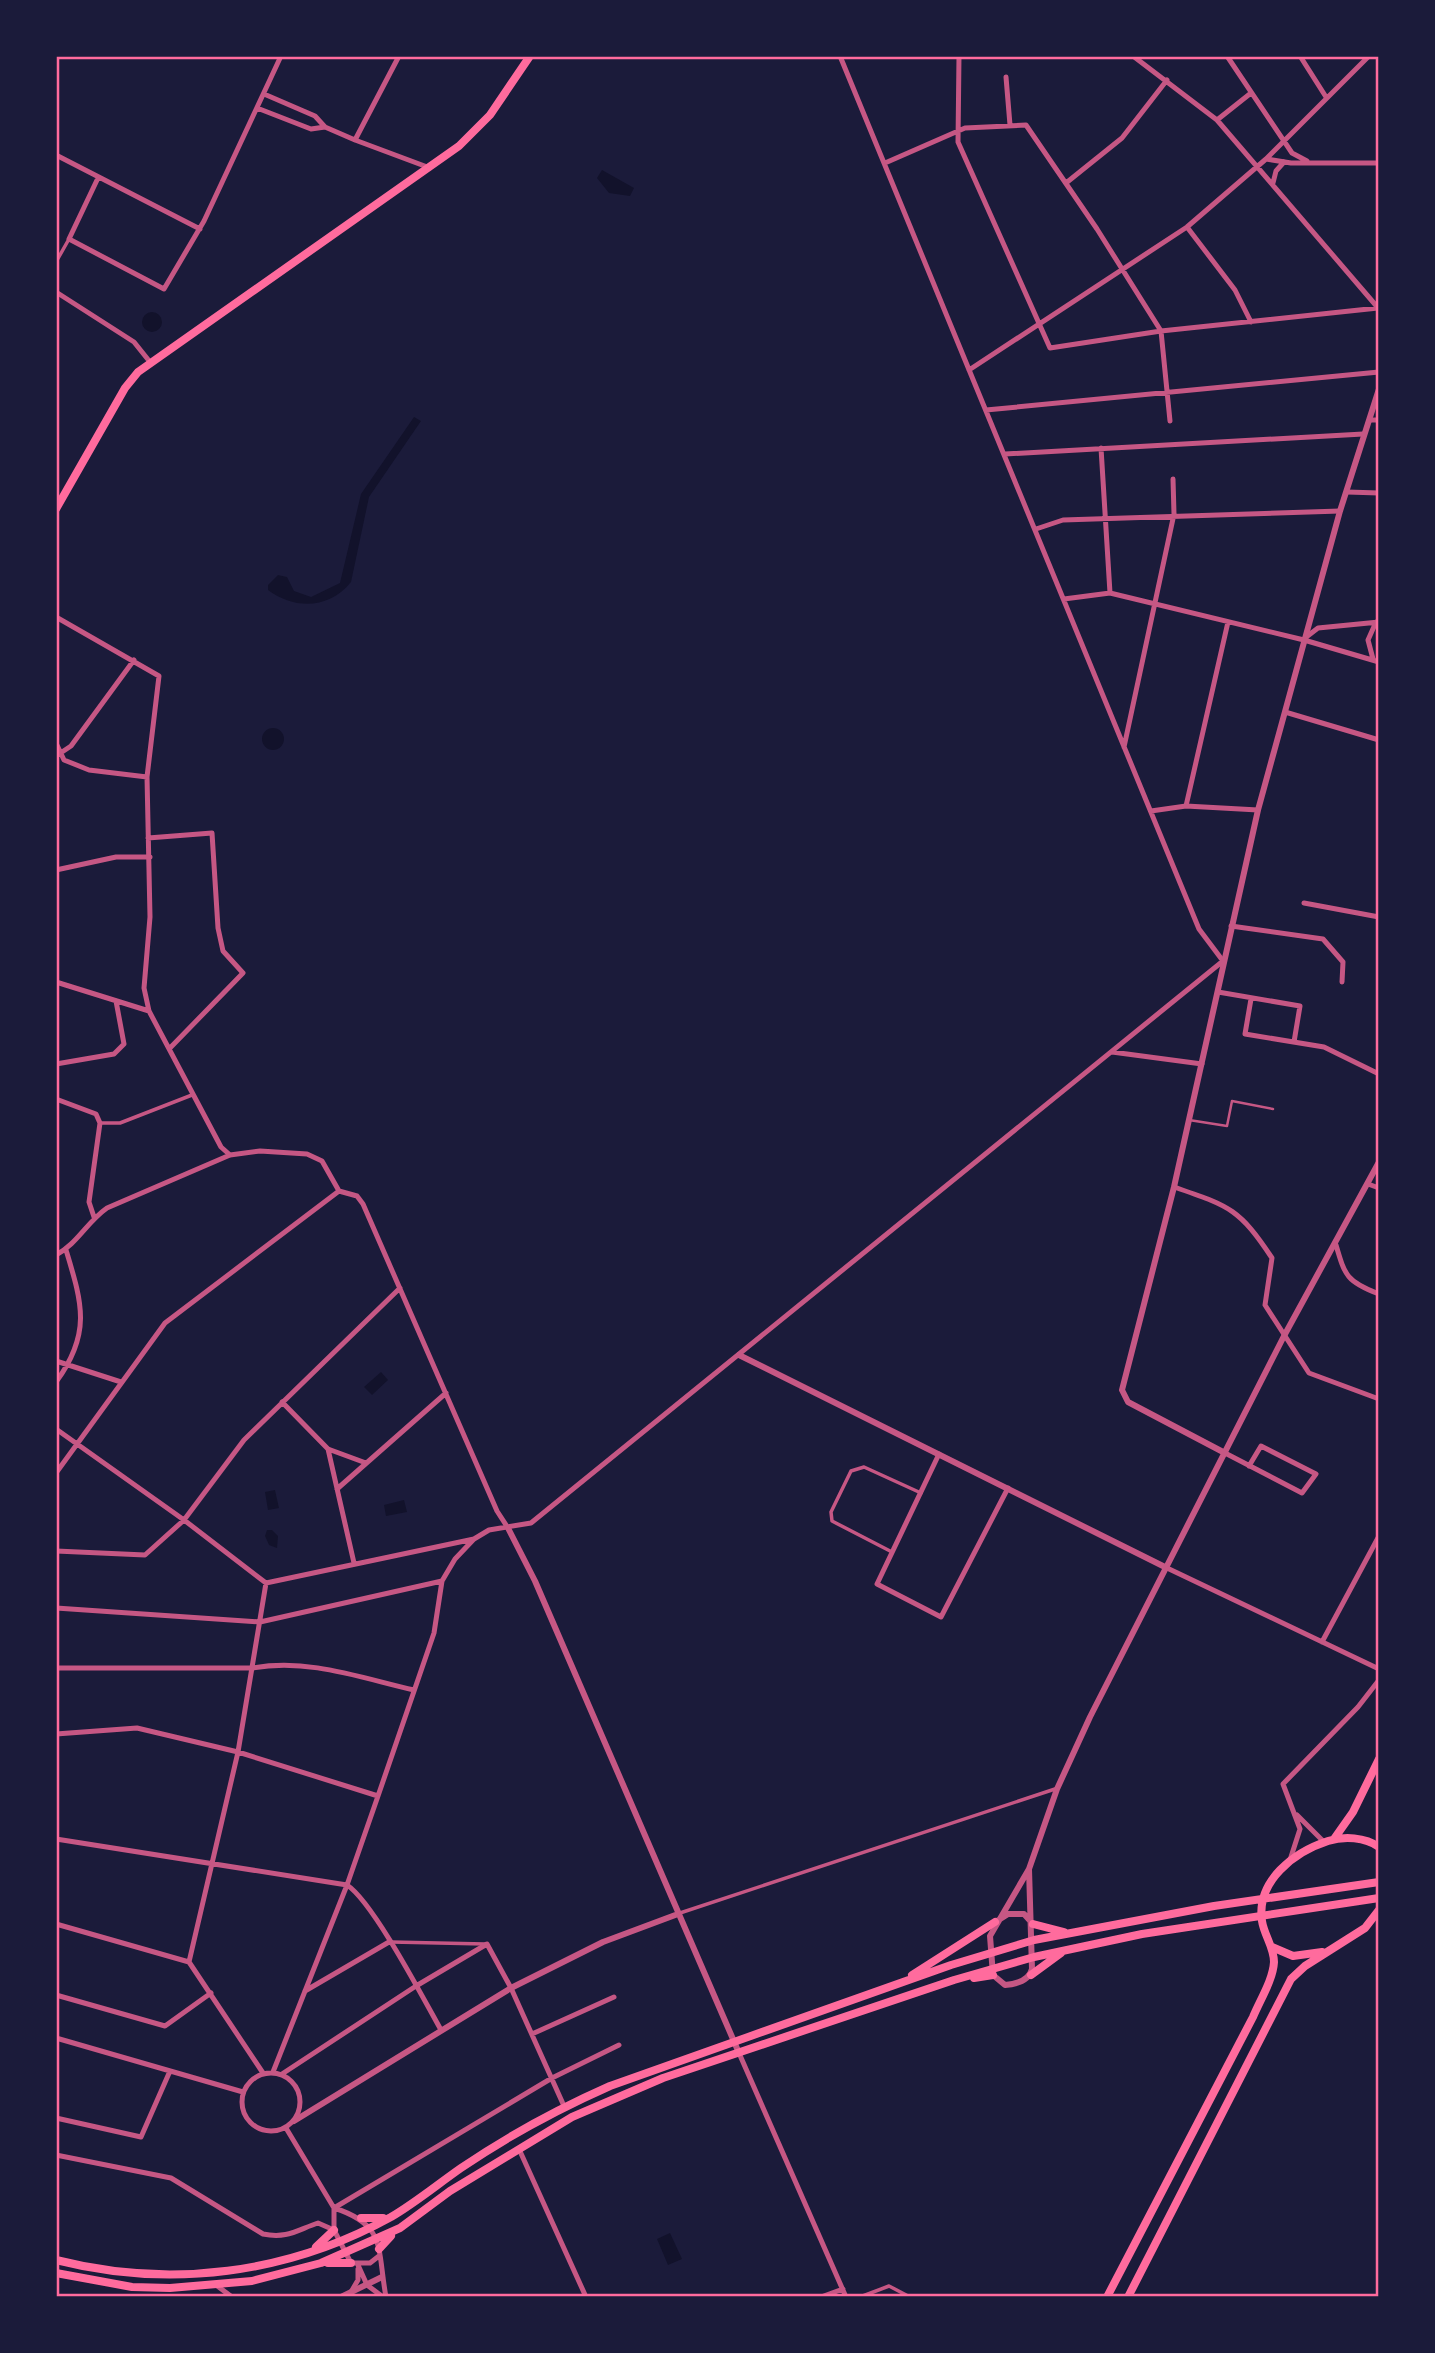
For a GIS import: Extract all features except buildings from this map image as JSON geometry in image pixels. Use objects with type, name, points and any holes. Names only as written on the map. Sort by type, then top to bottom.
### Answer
[{"type":"main road","points":[[56,509],[125,388],[150,362],[430,168],[464,141],[490,115],[530,56]]},
{"type":"main road","points":[[1334,1839],[1340,1826],[1353,1812],[1379,1759]]},
{"type":"main road","points":[[1107,2297],[1252,2017],[1272,1973],[1271,1947],[1261,1918],[1269,1884],[1290,1860],[1324,1842],[1334,1839],[1361,1839],[1379,1847]]},
{"type":"main road","points":[[56,2260],[114,2273],[171,2277],[260,2266],[339,2241],[393,2216],[463,2167],[565,2106],[642,2073],[990,1952],[1067,1933],[1264,1898],[1379,1882]]},
{"type":"main road","points":[[56,2273],[132,2287],[216,2285],[253,2281],[321,2263],[352,2261],[378,2249],[400,2228],[450,2190],[572,2117],[663,2078],[954,1980],[992,1972],[1034,1957],[1142,1934],[1379,1898]]},
{"type":"main road","points":[[1128,2297],[1270,2016],[1294,1974],[1365,1928],[1379,1910]]},
{"type":"main road","points":[[894,1986],[995,1922]]},
{"type":"main road","points":[[1033,1924],[1067,1933]]},
{"type":"main road","points":[[1271,1947],[1293,1956],[1332,1950]]},
{"type":"main road","points":[[1031,1975],[1070,1948]]},
{"type":"main road","points":[[361,2218],[393,2216]]},
{"type":"main road","points":[[313,2250],[335,2225]]},
{"type":"street","points":[[69,239],[164,289],[200,229],[281,56]]},
{"type":"street","points":[[355,140],[399,56]]},
{"type":"street","points":[[840,56],[1199,929],[1223,961]]},
{"type":"street","points":[[959,56],[958,142],[1050,348],[1161,331],[1378,309]]},
{"type":"street","points":[[1133,56],[1217,120],[1259,166],[1378,309]]},
{"type":"street","points":[[1227,56],[1293,153],[1307,161]]},
{"type":"street","points":[[1300,56],[1326,97]]},
{"type":"street","points":[[969,370],[1187,227],[1259,166],[1283,139],[1369,56]]},
{"type":"street","points":[[1006,77],[1010,125]]},
{"type":"street","points":[[1066,183],[1122,138],[1167,80]]},
{"type":"street","points":[[1217,120],[1251,93]]},
{"type":"street","points":[[264,94],[314,116],[325,127],[430,168]]},
{"type":"street","points":[[257,108],[311,129],[325,127]]},
{"type":"street","points":[[885,163],[958,131],[1026,125],[1123,269],[1161,331],[1170,421]]},
{"type":"street","points":[[56,155],[200,229]]},
{"type":"street","points":[[1266,159],[1284,162],[1379,163]]},
{"type":"street","points":[[1273,183],[1276,171],[1284,162]]},
{"type":"street","points":[[56,262],[98,177]]},
{"type":"street","points":[[1187,227],[1235,290],[1251,321]]},
{"type":"street","points":[[56,292],[134,342],[150,362]]},
{"type":"street","points":[[986,410],[1379,372]]},
{"type":"street","points":[[1249,1466],[1261,1446],[1316,1474],[1302,1493],[1249,1466],[1128,1402],[1122,1390],[1174,1187],[1258,810],[1340,511],[1379,389]]},
{"type":"street","points":[[1371,420],[1379,420]]},
{"type":"street","points":[[1005,454],[1363,434]]},
{"type":"street","points":[[1101,448],[1110,593]]},
{"type":"street","points":[[1124,747],[1157,604],[1174,514],[1174,479]]},
{"type":"street","points":[[1347,492],[1379,492]]},
{"type":"street","points":[[1036,528],[1063,520],[1174,514],[1340,511]]},
{"type":"street","points":[[1064,599],[1110,593],[1304,640],[1376,661]]},
{"type":"street","points":[[56,618],[159,676],[147,777],[150,917],[144,988],[149,1011],[221,1147],[230,1155]]},
{"type":"street","points":[[1186,806],[1228,622]]},
{"type":"street","points":[[1304,640],[1318,628],[1378,622]]},
{"type":"street","points":[[1376,661],[1368,640],[1378,622]]},
{"type":"street","points":[[58,754],[71,746],[134,660]]},
{"type":"street","points":[[1285,712],[1379,740]]},
{"type":"street","points":[[56,743],[58,754],[64,760],[89,770],[147,777]]},
{"type":"street","points":[[1151,811],[1186,806],[1258,810]]},
{"type":"street","points":[[148,838],[212,833],[218,928],[223,951],[243,973],[170,1048]]},
{"type":"street","points":[[56,870],[116,857],[150,857]]},
{"type":"street","points":[[1304,903],[1379,917]]},
{"type":"street","points":[[1231,926],[1323,939],[1343,962],[1342,982]]},
{"type":"street","points":[[273,2072],[347,1885],[434,1633],[442,1581],[455,1559],[474,1539],[489,1530],[531,1523],[1223,961]]},
{"type":"street","points":[[56,982],[149,1011]]},
{"type":"street","points":[[1218,992],[1300,1006],[1294,1042]]},
{"type":"street","points":[[1251,999],[1245,1034],[1324,1047],[1379,1074]]},
{"type":"street","points":[[56,1064],[114,1054],[122,1049],[124,1044],[116,1001]]},
{"type":"street","points":[[1111,1052],[1202,1064]]},
{"type":"street","points":[[100,1123],[120,1123],[194,1094]]},
{"type":"street","points":[[56,1099],[96,1114],[100,1123],[89,1202],[94,1217]]},
{"type":"street","points":[[56,1255],[66,1250],[94,1217],[230,1155],[260,1151],[307,1154],[322,1161],[339,1191],[357,1196],[363,1204],[497,1511],[535,1581],[846,2297]]},
{"type":"street","points":[[1029,1868],[1028,1898],[1034,1940],[1031,1975],[1021,1982],[1005,1985],[992,1972],[990,1936],[995,1922],[1029,1868],[1057,1789],[1090,1717],[1284,1336],[1379,1162]]},
{"type":"street","points":[[1368,1184],[1379,1188]]},
{"type":"street","points":[[1174,1187],[1228,1206],[1254,1231],[1272,1258],[1265,1305],[1309,1373],[1379,1399]]},
{"type":"street","points":[[56,1473],[165,1323],[339,1191]]},
{"type":"street","points":[[1336,1245],[1344,1274],[1357,1286],[1379,1294]]},
{"type":"street","points":[[56,1382],[69,1364],[82,1320],[79,1294],[66,1250]]},
{"type":"street","points":[[56,1551],[145,1555],[184,1520],[244,1440],[400,1288]]},
{"type":"street","points":[[739,1355],[1167,1568],[1379,1669]]},
{"type":"street","points":[[56,1361],[121,1382]]},
{"type":"street","points":[[337,1489],[446,1393]]},
{"type":"street","points":[[282,1402],[328,1449],[366,1463]]},
{"type":"street","points":[[56,1429],[184,1520],[266,1583]]},
{"type":"street","points":[[328,1449],[354,1563]]},
{"type":"street","points":[[939,1454],[877,1584],[941,1617],[1008,1489]]},
{"type":"street","points":[[892,1552],[832,1521],[831,1512],[851,1471],[864,1467],[920,1493]]},
{"type":"street","points":[[1322,1642],[1379,1536]]},
{"type":"street","points":[[266,1583],[474,1539]]},
{"type":"street","points":[[56,1608],[260,1622],[442,1581]]},
{"type":"street","points":[[189,1962],[238,1752],[266,1583]]},
{"type":"street","points":[[56,1668],[253,1668],[271,1665],[338,1670],[414,1690]]},
{"type":"street","points":[[1290,1860],[1300,1829],[1283,1784],[1358,1707],[1379,1680]]},
{"type":"street","points":[[56,1734],[137,1728],[238,1752],[378,1796]]},
{"type":"street","points":[[294,2121],[301,2104],[296,2085],[282,2074],[273,2072],[254,2078],[243,2092],[243,2109],[250,2123],[271,2132],[286,2128],[441,2029],[511,1988],[603,1942],[678,1914],[1057,1789]]},
{"type":"street","points":[[1294,1810],[1324,1842]]},
{"type":"street","points":[[56,1839],[347,1885],[356,1891],[441,2029]]},
{"type":"street","points":[[995,1922],[1009,1914],[1024,1914],[1033,1924]]},
{"type":"street","points":[[56,1924],[189,1962],[263,2073]]},
{"type":"street","points":[[305,1992],[389,1942],[487,1944]]},
{"type":"street","points":[[487,1944],[511,1988],[565,2106]]},
{"type":"street","points":[[282,2074],[416,1986],[487,1944]]},
{"type":"street","points":[[56,1995],[165,2026],[211,1993]]},
{"type":"street","points":[[532,2034],[614,1997]]},
{"type":"street","points":[[56,2038],[243,2092]]},
{"type":"street","points":[[334,2208],[552,2078],[619,2045]]},
{"type":"street","points":[[56,2118],[141,2137],[170,2071]]},
{"type":"street","points":[[286,2128],[334,2208],[339,2241],[367,2285],[384,2297]]},
{"type":"street","points":[[519,2149],[586,2297]]},
{"type":"street","points":[[56,2155],[171,2178],[263,2234],[279,2237],[296,2234],[318,2223],[335,2225],[351,2214]]},
{"type":"street","points":[[334,2208],[361,2218],[371,2227],[378,2249],[384,2297]]},
{"type":"street","points":[[352,2261],[370,2263],[378,2249]]},
{"type":"street","points":[[348,2294],[358,2280],[352,2261]]},
{"type":"street","points":[[341,2297],[382,2277]]},
{"type":"street","points":[[216,2285],[232,2297]]},
{"type":"street","points":[[860,2297],[889,2286],[910,2297]]},
{"type":"street","points":[[821,2297],[843,2289]]},
{"type":"lane","points":[[1189,1119],[1227,1126],[1232,1101],[1273,1109]]},
{"type":"shaded area","points":[[602,170],[634,188],[630,196],[609,193],[597,178]]},
{"type":"shaded area","points":[[152,312],[159,315],[162,322],[159,329],[152,332],[145,329],[142,322],[145,315]]},
{"type":"shaded area","points":[[414,417],[421,421],[369,497],[351,582],[333,597],[311,604],[289,601],[268,590],[268,585],[278,575],[287,577],[294,591],[311,597],[340,583],[361,494]]},
{"type":"shaded area","points":[[269,728],[277,728],[284,735],[284,743],[277,750],[269,750],[262,743],[262,735]]},
{"type":"shaded area","points":[[381,1372],[388,1380],[372,1395],[364,1387]]},
{"type":"shaded area","points":[[275,1490],[279,1508],[268,1510],[265,1492]]},
{"type":"shaded area","points":[[404,1500],[407,1512],[386,1516],[384,1505]]},
{"type":"shaded area","points":[[267,1530],[272,1530],[278,1536],[277,1548],[269,1545],[265,1536]]},
{"type":"shaded area","points":[[670,2233],[682,2259],[668,2265],[657,2239]]}]
